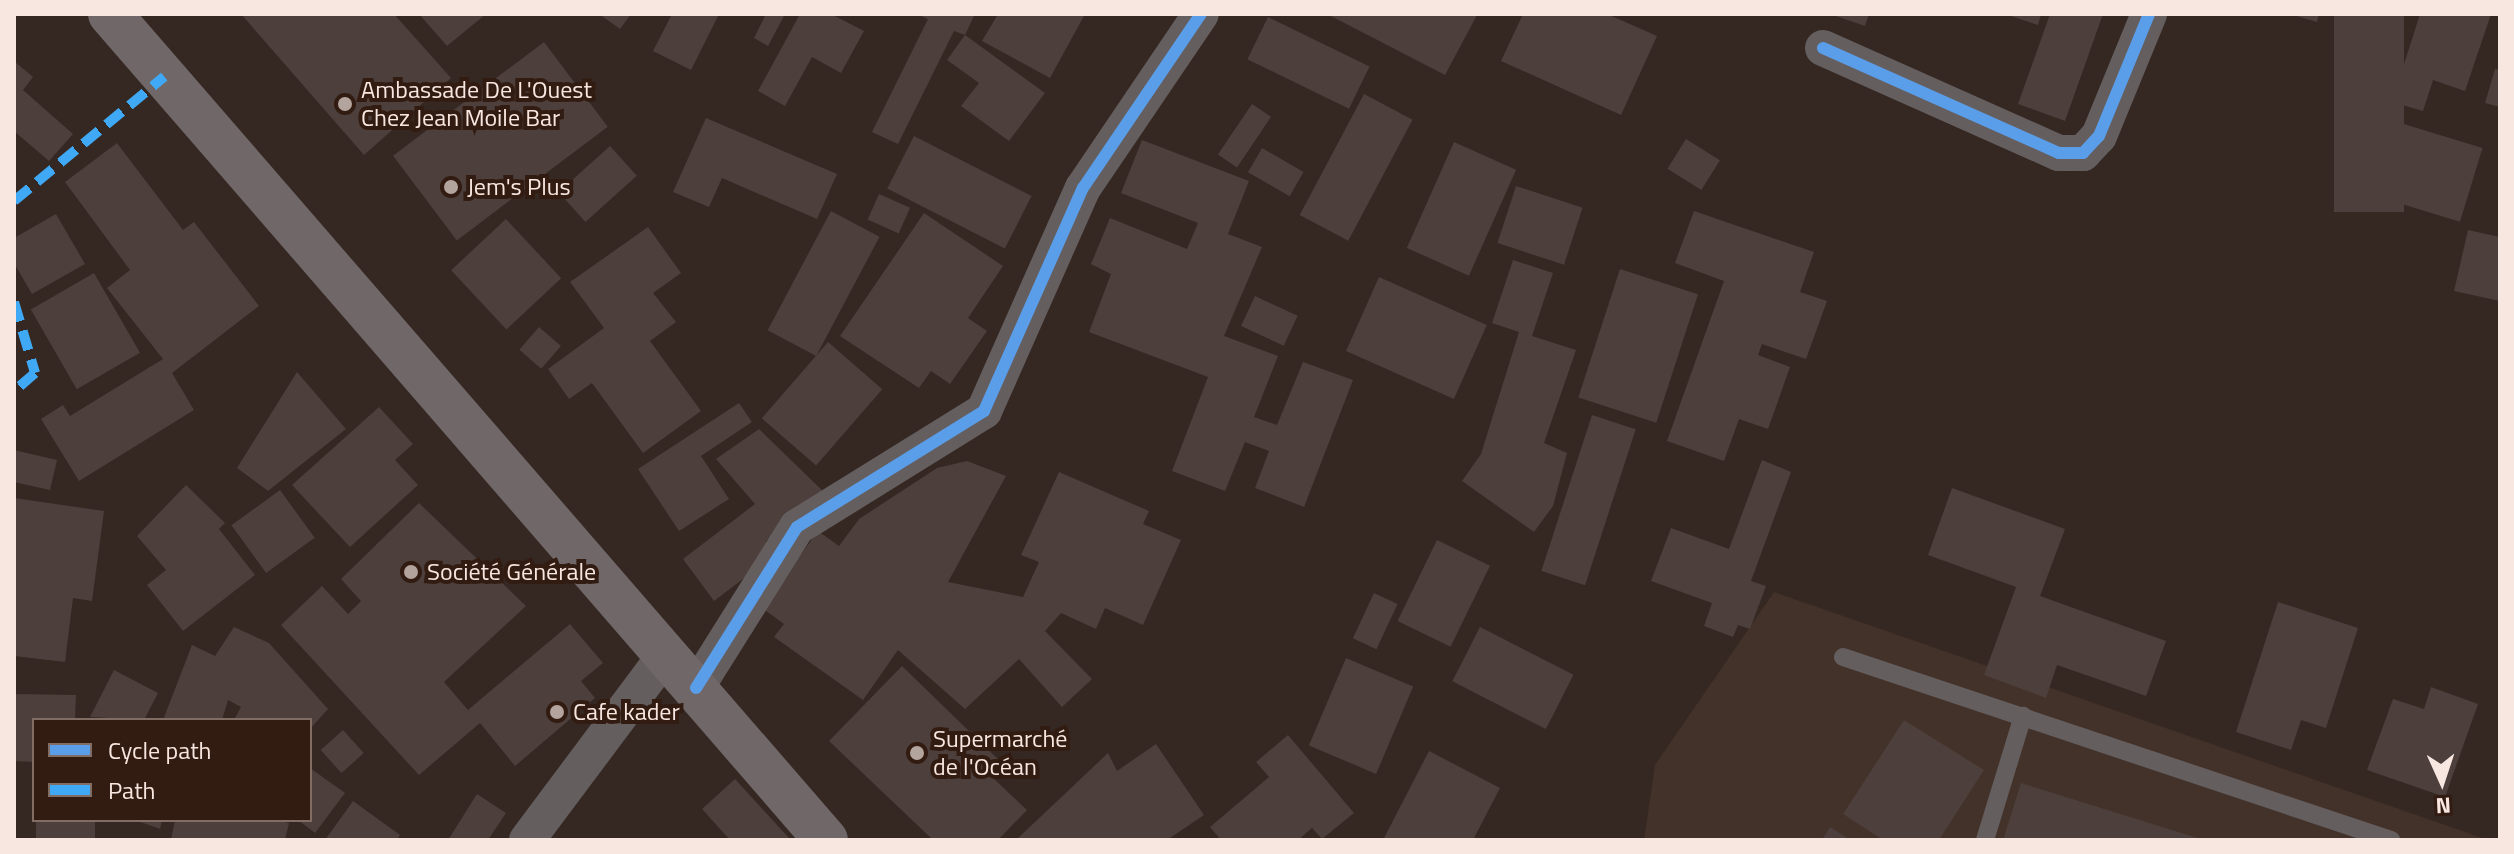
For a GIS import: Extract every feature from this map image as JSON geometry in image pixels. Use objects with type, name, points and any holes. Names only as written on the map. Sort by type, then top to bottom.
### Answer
[{"type":"main road","points":[[110,14],[826,840]]},
{"type":"street","points":[[696,688],[797,527],[984,411],[1083,188],[1201,14]]},
{"type":"street","points":[[1823,48],[2059,153],[2083,153],[2099,136],[2149,14]]},
{"type":"street","points":[[527,840],[667,653]]},
{"type":"lane","points":[[1843,657],[2391,840]]},
{"type":"lane","points":[[1985,840],[2023,716]]},
{"type":"shaded area","points":[[1774,592],[2488,840],[1644,840],[1655,765]]},
{"type":"building","points":[[241,14],[394,14],[451,78],[364,155]]},
{"type":"building","points":[[419,14],[486,14],[447,46]]},
{"type":"building","points":[[599,14],[631,14],[620,29]]},
{"type":"building","points":[[672,14],[719,14],[691,70],[653,51]]},
{"type":"building","points":[[766,14],[784,16],[768,46],[754,38]]},
{"type":"building","points":[[800,14],[831,14],[864,31],[841,73],[812,57],[785,106],[758,91]]},
{"type":"building","points":[[917,14],[975,14],[965,35],[954,31],[898,144],[872,132],[928,19]]},
{"type":"building","points":[[998,14],[1085,14],[1050,78],[982,41]]},
{"type":"building","points":[[1327,14],[1474,14],[1477,15],[1445,75]]},
{"type":"building","points":[[1523,14],[1607,14],[1657,36],[1621,115],[1501,61]]},
{"type":"building","points":[[1830,14],[1869,14],[1865,26]]},
{"type":"building","points":[[2005,14],[2041,14],[2038,25]]},
{"type":"building","points":[[2050,14],[2103,14],[2065,121],[2018,104]]},
{"type":"building","points":[[2290,14],[2319,14],[2317,22]]},
{"type":"building","points":[[2334,14],[2404,14],[2404,212],[2334,212]]},
{"type":"building","points":[[2420,14],[2491,14],[2465,91],[2433,80],[2423,111],[2392,102]]},
{"type":"building","points":[[1268,17],[1370,67],[1349,109],[1247,59]]},
{"type":"building","points":[[965,35],[1045,93],[1009,141],[961,106],[979,83],[947,60]]},
{"type":"building","points":[[544,42],[608,127],[457,240],[393,156]]},
{"type":"building","points":[[14,61],[33,77],[23,90],[73,134],[49,161],[14,131]]},
{"type":"building","points":[[2495,69],[2500,70],[2500,107],[2485,103]]},
{"type":"building","points":[[1364,94],[1413,120],[1348,241],[1300,215]]},
{"type":"building","points":[[1252,104],[1271,117],[1237,167],[1218,155]]},
{"type":"building","points":[[706,118],[837,174],[817,219],[722,178],[709,207],[673,192]]},
{"type":"building","points":[[2384,118],[2482,148],[2460,222],[2361,192]]},
{"type":"building","points":[[914,136],[1032,196],[1005,248],[887,189]]},
{"type":"building","points":[[1686,139],[1720,160],[1701,190],[1667,169]]},
{"type":"building","points":[[1142,140],[1249,181],[1228,234],[1262,247],[1224,336],[1278,356],[1254,417],[1277,425],[1303,362],[1353,380],[1304,507],[1255,488],[1269,451],[1245,442],[1225,491],[1172,471],[1208,377],[1089,332],[1111,274],[1091,264],[1110,218],[1187,249],[1198,223],[1121,193]]},
{"type":"building","points":[[1454,142],[1516,170],[1469,276],[1407,248]]},
{"type":"building","points":[[117,143],[183,230],[194,222],[259,306],[172,373],[194,410],[79,481],[41,419],[63,405],[70,416],[163,359],[107,288],[130,270],[65,182]]},
{"type":"building","points":[[610,146],[637,176],[585,222],[559,192]]},
{"type":"building","points":[[1262,148],[1304,172],[1290,196],[1248,172]]},
{"type":"building","points":[[1516,186],[1583,208],[1564,265],[1497,243]]},
{"type":"building","points":[[879,194],[910,208],[899,233],[868,220]]},
{"type":"building","points":[[831,211],[880,237],[816,356],[768,330]]},
{"type":"building","points":[[1694,211],[1814,252],[1800,292],[1827,301],[1806,359],[1762,344],[1758,355],[1790,367],[1768,429],[1739,419],[1724,461],[1667,441],[1724,281],[1675,263]]},
{"type":"building","points":[[924,213],[1003,266],[968,318],[987,331],[950,384],[931,371],[919,388],[840,336]]},
{"type":"building","points":[[56,214],[85,264],[32,294],[14,263],[14,238]]},
{"type":"building","points":[[506,219],[561,278],[506,329],[451,270]]},
{"type":"building","points":[[648,227],[681,273],[653,293],[676,322],[650,341],[701,411],[643,453],[592,383],[569,399],[548,369],[604,328],[570,282]]},
{"type":"building","points":[[2468,230],[2500,237],[2500,301],[2454,291]]},
{"type":"building","points":[[1513,260],[1553,273],[1532,336],[1576,350],[1544,443],[1567,453],[1553,506],[1534,532],[1462,481],[1481,454],[1519,332],[1492,323]]},
{"type":"building","points":[[1620,269],[1698,294],[1656,423],[1578,397]]},
{"type":"building","points":[[94,273],[140,353],[77,389],[31,310]]},
{"type":"building","points":[[1379,277],[1487,325],[1454,399],[1346,351]]},
{"type":"building","points":[[1255,296],[1298,316],[1284,346],[1241,326]]},
{"type":"building","points":[[539,327],[561,346],[541,369],[519,350]]},
{"type":"building","points":[[828,342],[882,389],[816,465],[762,418]]},
{"type":"building","points":[[297,372],[346,429],[268,491],[237,468]]},
{"type":"building","points":[[739,403],[752,422],[701,456],[729,499],[679,531],[638,469]]},
{"type":"building","points":[[379,407],[413,444],[395,460],[418,485],[350,547],[292,485]]},
{"type":"building","points":[[1592,415],[1636,429],[1585,585],[1541,571]]},
{"type":"building","points":[[759,429],[827,495],[766,541],[776,554],[714,601],[683,559],[755,504],[716,459]]},
{"type":"building","points":[[14,450],[57,460],[50,490],[14,482]]},
{"type":"building","points":[[1762,460],[1791,472],[1751,581],[1766,586],[1750,629],[1738,625],[1733,637],[1704,626],[1712,603],[1651,581],[1671,528],[1729,549]]},
{"type":"building","points":[[967,461],[1006,476],[948,582],[1023,597],[1039,562],[1021,555],[1059,472],[1149,511],[1143,524],[1181,540],[1143,625],[1105,608],[1096,629],[1061,613],[1045,631],[1092,679],[1062,707],[1019,659],[965,709],[898,650],[863,700],[774,637],[784,624],[762,608],[818,531],[839,546],[859,519],[937,468]]},
{"type":"building","points":[[186,485],[225,523],[219,529],[255,575],[183,631],[147,585],[166,570],[137,536]]},
{"type":"building","points":[[1952,488],[2065,529],[2040,596],[2166,641],[2146,696],[2057,665],[2046,698],[1984,675],[2016,587],[1928,555]]},
{"type":"building","points":[[280,490],[315,538],[266,573],[231,525]]},
{"type":"building","points":[[14,498],[104,511],[92,601],[73,598],[65,662],[14,656]]},
{"type":"building","points":[[419,503],[526,606],[444,682],[468,710],[570,624],[603,663],[581,681],[595,698],[515,766],[480,723],[419,775],[281,625],[322,586],[348,614],[361,601],[341,579]]},
{"type":"building","points":[[1437,540],[1490,566],[1451,647],[1398,621]]},
{"type":"building","points":[[1374,593],[1398,604],[1376,649],[1353,638]]},
{"type":"building","points":[[2278,602],[2358,628],[2326,728],[2301,720],[2291,750],[2236,732]]},
{"type":"building","points":[[234,627],[269,643],[328,709],[312,727],[312,718],[235,718],[241,707],[228,700],[223,718],[164,718],[192,645],[215,656]]},
{"type":"building","points":[[1480,627],[1574,675],[1546,729],[1452,681]]},
{"type":"building","points":[[1346,658],[1413,687],[1376,774],[1309,745]]},
{"type":"building","name":"Supermarché de l'Océan","points":[[902,666],[1004,765],[992,777],[1027,810],[998,840],[933,840],[829,741]]},
{"type":"building","points":[[114,670],[158,693],[145,718],[90,717]]},
{"type":"building","points":[[2431,687],[2478,704],[2445,797],[2367,770],[2393,699],[2424,709]]},
{"type":"building","points":[[14,694],[76,695],[75,718],[32,718],[32,762],[14,761]]},
{"type":"building","points":[[1904,720],[1984,770],[1939,840],[1883,840],[1843,814]]},
{"type":"building","points":[[343,730],[364,753],[341,773],[321,750]]},
{"type":"building","points":[[1288,735],[1354,813],[1322,839],[1312,828],[1298,840],[1221,840],[1210,827],[1269,777],[1256,762]]},
{"type":"building","points":[[1156,744],[1204,815],[1167,840],[1016,840],[1108,753],[1117,771]]},
{"type":"building","points":[[1429,751],[1500,788],[1473,840],[1383,840]]},
{"type":"building","points":[[312,769],[345,793],[315,833],[301,822],[312,822]]},
{"type":"building","points":[[735,779],[789,838],[730,840],[702,809]]},
{"type":"building","points":[[2021,783],[2201,839],[2201,840],[2003,840]]},
{"type":"building","points":[[477,794],[506,813],[488,840],[448,840]]},
{"type":"building","points":[[353,801],[400,835],[397,840],[325,840]]},
{"type":"building","points":[[36,822],[95,822],[95,840],[36,840]]},
{"type":"building","points":[[141,822],[162,822],[160,829]]},
{"type":"building","points":[[175,822],[289,823],[285,840],[171,840]]},
{"type":"building","points":[[1830,827],[1851,840],[1822,840]]},
{"type":"marked path","points":[[14,201],[164,77]]},
{"type":"marked path","points":[[14,302],[35,373],[14,391]]},
{"type":"cycle path","points":[[696,688],[797,527],[984,411],[1083,188],[1201,14]]},
{"type":"cycle path","points":[[1823,48],[2059,153],[2083,153],[2099,136],[2149,14]]},
{"type":"place","name":"Ambassade De L'Ouest Chez Jean Moile Bar","points":[[345,104]]},
{"type":"place","name":"Jem's Plus","points":[[451,187]]},
{"type":"place","name":"Société Générale","points":[[411,572]]},
{"type":"place","name":"Cafe kader","points":[[557,712]]},
{"type":"place","name":"Supermarché de l'Océan","points":[[917,753]]}]
